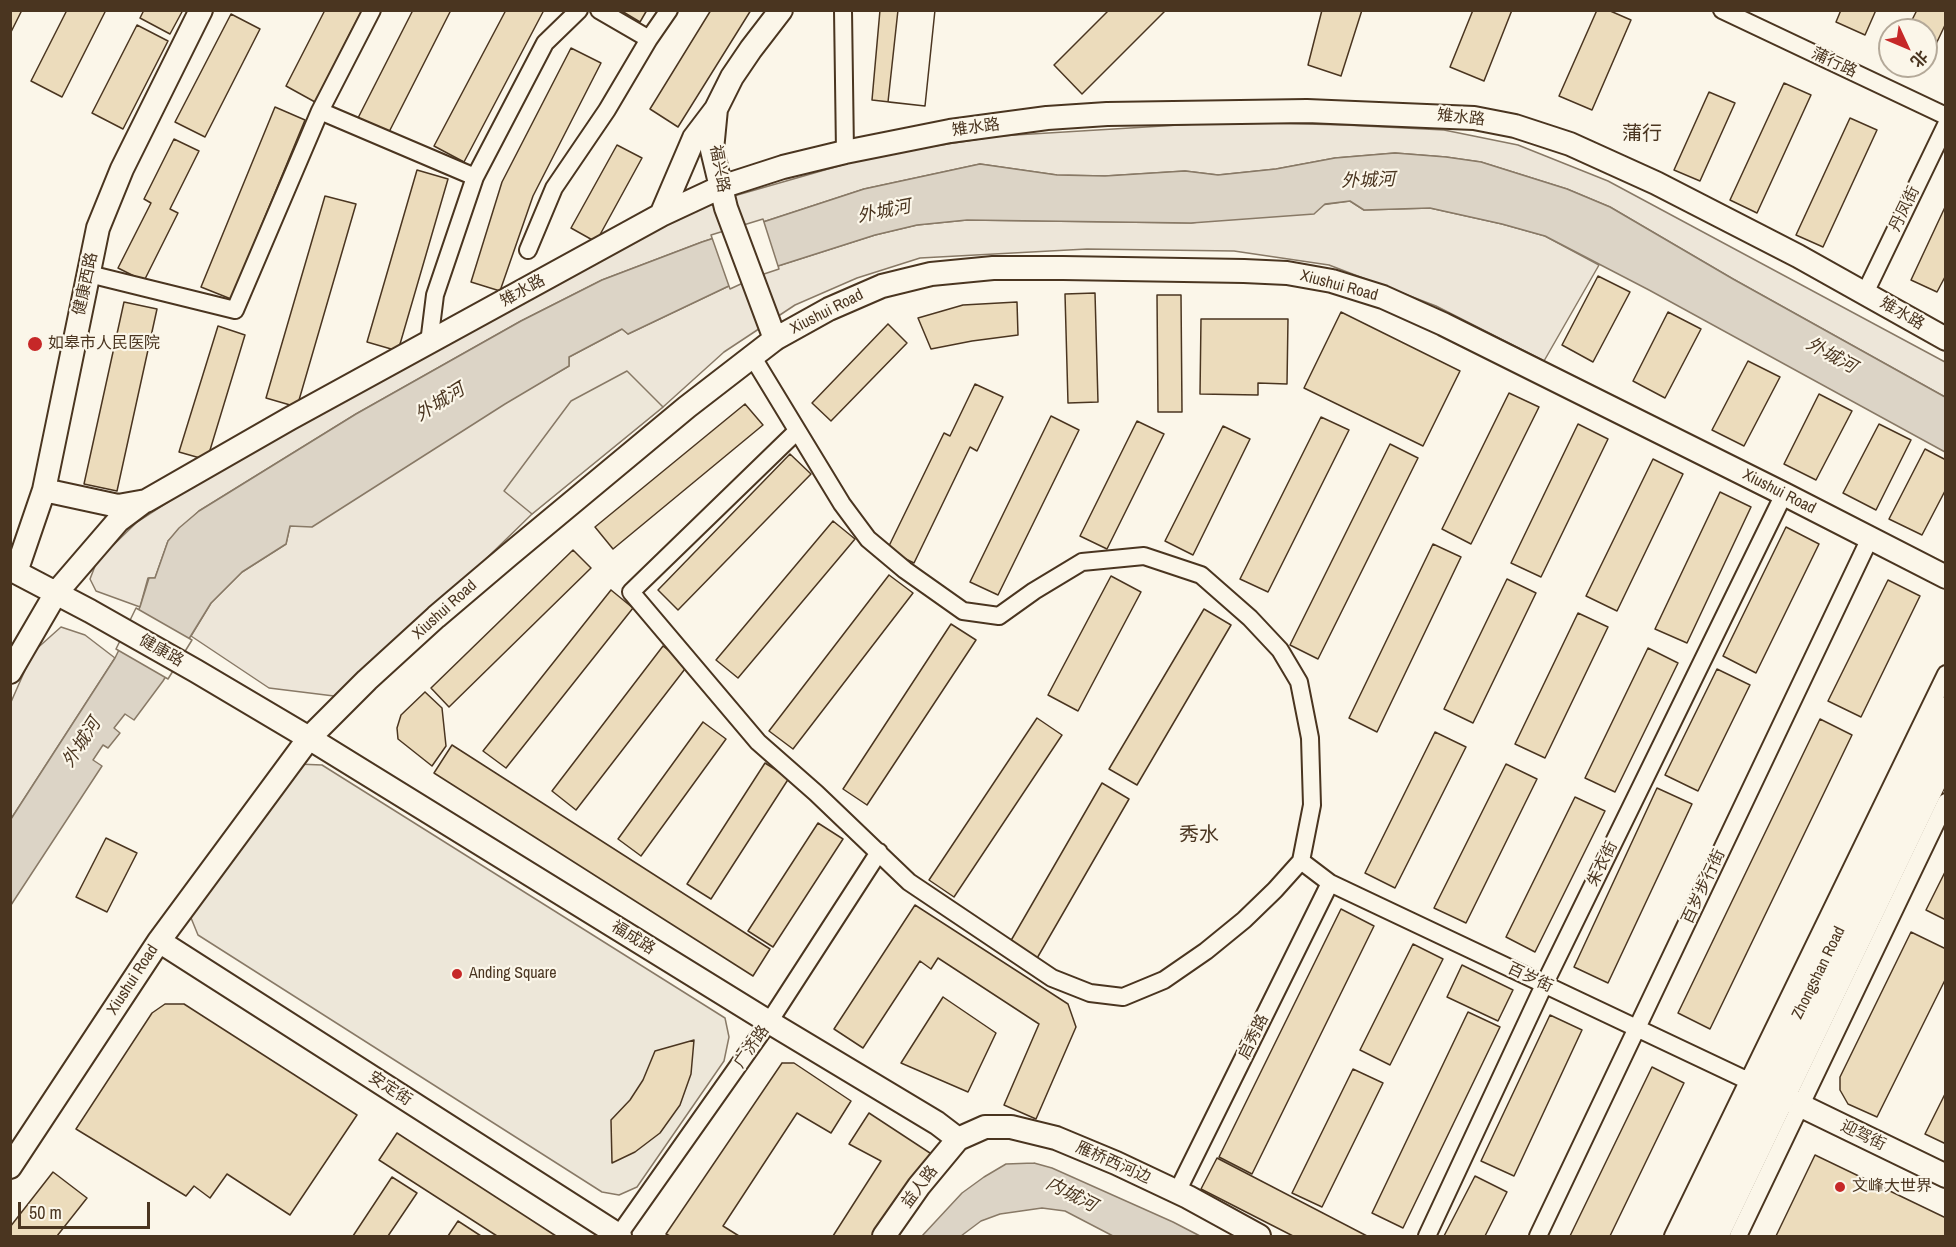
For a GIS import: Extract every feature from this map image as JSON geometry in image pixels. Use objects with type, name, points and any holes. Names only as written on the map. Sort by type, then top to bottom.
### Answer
[{"type":"main road","name":"Zhongshan Road","points":[[1715,1236],[1774,1093],[1946,710]]},
{"type":"main road","name":"Zhongshan Road","points":[[1693,1236],[1774,1093],[1946,754]]},
{"type":"street","name":"健康西路","points":[[13,571],[44,490],[98,228],[110,196],[201,10]]},
{"type":"street","points":[[89,274],[235,310],[320,111],[372,10]]},
{"type":"street","points":[[429,343],[435,295],[475,177],[545,43],[579,10]]},
{"type":"street","points":[[599,10],[649,39]]},
{"type":"street","points":[[528,250],[554,188],[607,110],[669,10]]},
{"type":"street","name":"福兴路","points":[[775,339],[724,198],[712,150],[716,109],[751,49],[781,10]]},
{"type":"street","points":[[843,10],[845,152]]},
{"type":"street","name":"蒲行路","points":[[1722,10],[1946,116]]},
{"type":"street","points":[[661,215],[694,138],[716,109]]},
{"type":"street","points":[[320,111],[475,177]]},
{"type":"street","name":"雉水路","points":[[44,490],[118,506],[146,501],[289,419],[661,215],[724,198],[783,167],[950,131],[1047,118],[1107,114],[1307,111],[1474,117],[1515,126],[1570,144],[1635,173],[1865,292],[1946,339]]},
{"type":"street","name":"丹凤街","points":[[1865,292],[1946,125]]},
{"type":"street","name":"Xiushui Road","points":[[10,1167],[159,941],[309,738],[367,680],[508,555],[687,407],[775,339],[829,309],[882,286],[931,274],[993,268],[1287,273],[1332,281],[1383,297],[1423,315],[1946,577]]},
{"type":"street","points":[[752,356],[842,504],[868,538],[905,570],[963,611],[999,616],[1034,591],[1082,562],[1144,556],[1201,574],[1250,618],[1280,650],[1299,682],[1310,738],[1311,805],[1301,861],[1275,890],[1244,920],[1206,951],[1164,980],[1123,998],[1090,993],[1052,978],[909,882],[816,793],[758,742],[631,592],[797,431]]},
{"type":"street","name":"朱衣街","points":[[1427,1236],[1544,985],[1784,494]]},
{"type":"street","points":[[10,672],[56,593],[118,521],[146,501]]},
{"type":"street","name":"百岁步行街","points":[[1538,1236],[1870,538]]},
{"type":"street","name":"健康路","points":[[13,571],[90,611],[309,738]]},
{"type":"street","points":[[1738,1236],[1774,1093],[1946,674]]},
{"type":"street","name":"福成路","points":[[309,738],[769,1023],[937,1123],[958,1139]]},
{"type":"street","points":[[1673,1236],[1774,1093],[1946,802]]},
{"type":"street","name":"广济路","points":[[619,1236],[769,1023],[879,852]]},
{"type":"street","name":"百岁街","points":[[1301,861],[1330,883],[1774,1093]]},
{"type":"street","name":"启秀路","points":[[1177,1192],[1330,883]]},
{"type":"street","name":"安定街","points":[[159,941],[619,1236]]},
{"type":"street","name":"迎驾街","points":[[1774,1093],[1946,1176]]},
{"type":"street","name":"雁桥西河边","points":[[958,1139],[985,1127],[1011,1127],[1056,1138],[1116,1162],[1259,1236]]},
{"type":"street","name":"益人路","points":[[884,1236],[958,1139]]},
{"type":"shaded area","points":[[1228,122],[1444,130],[1518,145],[1608,181],[1945,362],[1945,397],[1733,279],[1610,207],[1567,189],[1481,162],[1395,153],[1335,158],[1276,169],[1218,175],[1185,171],[1105,176],[1057,175],[980,164],[864,189],[702,242],[602,280],[521,321],[356,414],[199,511],[168,541],[155,578],[148,578],[140,607],[96,591],[90,579],[97,561],[137,522],[290,423],[699,206],[877,155],[999,136]]},
{"type":"shaded area","points":[[1350,201],[1364,210],[1430,208],[1502,224],[1545,236],[1599,265],[1544,361],[1436,306],[1329,265],[1234,251],[1087,249],[920,258],[857,278],[795,305],[724,352],[663,407],[532,514],[454,590],[334,696],[269,688],[191,636],[211,603],[242,572],[286,544],[290,526],[569,366],[569,357],[622,329],[628,334],[756,273],[875,235],[917,225],[967,220],[1191,223]]},
{"type":"shaded area","points":[[627,371],[663,407],[532,514],[504,491],[571,401]]},
{"type":"shaded area","points":[[61,627],[85,635],[115,658],[11,819],[11,702],[33,652]]},
{"type":"shaded area","name":"Anding Square","points":[[297,764],[322,765],[725,1018],[729,1037],[724,1061],[637,1187],[619,1195],[602,1192],[198,935],[189,913]]},
{"type":"water","name":"外城河","points":[[1395,153],[1481,162],[1567,189],[1610,207],[1733,279],[1945,397],[1945,452],[1649,290],[1545,236],[1430,208],[1364,210],[1350,201],[1325,204],[1314,214],[1191,223],[967,220],[917,225],[875,235],[756,273],[628,334],[622,329],[569,357],[569,366],[312,527],[290,526],[286,544],[242,572],[211,603],[163,681],[134,720],[125,714],[114,728],[120,733],[108,748],[103,745],[93,760],[102,766],[11,905],[11,819],[115,658],[140,607],[149,578],[155,578],[168,541],[179,528],[199,511],[356,414],[521,321],[602,280],[702,242],[864,189],[980,164],[1057,175],[1105,176],[1185,171],[1218,175],[1276,169],[1335,158]]},
{"type":"water","name":"内城河","points":[[1034,1163],[1052,1168],[1200,1236],[1113,1236],[1065,1211],[1042,1208],[1000,1214],[981,1221],[961,1236],[922,1236],[962,1193],[984,1177],[1006,1164]]},
{"type":"pier","points":[[763,219],[779,269],[730,289],[711,235]]},
{"type":"pier","points":[[136,608],[192,640],[168,679],[116,649]]},
{"type":"building","points":[[10,10],[22,10],[10,34]]},
{"type":"building","points":[[67,10],[106,10],[62,97],[31,81]]},
{"type":"building","points":[[144,10],[183,10],[170,34],[140,18]]},
{"type":"building","points":[[325,10],[362,10],[315,102],[286,86]]},
{"type":"building","points":[[413,10],[451,10],[388,134],[358,118]]},
{"type":"building","points":[[506,10],[544,10],[464,162],[434,146]]},
{"type":"building","points":[[620,10],[647,10],[640,22]]},
{"type":"building","points":[[711,10],[751,10],[678,127],[650,109]]},
{"type":"building","points":[[880,10],[935,10],[925,106],[872,100]]},
{"type":"building","points":[[898,10],[935,10],[925,106],[888,102]]},
{"type":"building","points":[[1109,10],[1166,10],[1082,94],[1054,65]]},
{"type":"building","points":[[1322,10],[1362,10],[1341,76],[1308,65]]},
{"type":"building","points":[[1473,10],[1512,10],[1484,81],[1450,67]]},
{"type":"building","points":[[1597,10],[1608,10],[1631,20],[1592,110],[1559,96]]},
{"type":"building","points":[[1841,10],[1876,10],[1865,35],[1836,22]]},
{"type":"building","points":[[1917,10],[1946,10],[1946,23],[1938,40],[1938,18],[1913,18]]},
{"type":"building","points":[[231,14],[260,29],[205,137],[175,122]]},
{"type":"building","points":[[137,25],[168,41],[123,129],[92,113]]},
{"type":"building","points":[[571,48],[601,63],[533,196],[500,291],[471,282],[502,182]]},
{"type":"building","points":[[1784,83],[1811,95],[1757,213],[1730,200]]},
{"type":"building","points":[[1709,92],[1735,103],[1700,181],[1674,170]]},
{"type":"building","points":[[275,107],[305,120],[231,299],[201,287]]},
{"type":"building","points":[[1850,118],[1877,130],[1823,247],[1796,235]]},
{"type":"building","points":[[174,139],[199,151],[170,209],[178,213],[144,281],[118,268],[151,203],[144,199]]},
{"type":"building","points":[[617,145],[642,158],[596,242],[571,228]]},
{"type":"building","points":[[417,170],[448,179],[398,351],[367,342]]},
{"type":"building","points":[[325,196],[356,204],[297,407],[266,398]]},
{"type":"building","points":[[1946,205],[1946,275],[1937,292],[1911,280]]},
{"type":"building","points":[[1598,276],[1630,292],[1593,362],[1562,345]]},
{"type":"building","points":[[1095,293],[1098,402],[1068,403],[1065,294]]},
{"type":"building","points":[[1157,295],[1181,295],[1182,412],[1158,412]]},
{"type":"building","points":[[124,302],[157,309],[117,491],[84,484]]},
{"type":"building","points":[[1017,302],[1018,335],[931,349],[918,318],[963,305]]},
{"type":"building","points":[[1341,312],[1460,371],[1423,446],[1304,388]]},
{"type":"building","points":[[1668,312],[1701,329],[1665,398],[1633,381]]},
{"type":"building","points":[[1201,319],[1288,319],[1287,384],[1258,383],[1258,395],[1200,394]]},
{"type":"building","points":[[888,324],[907,343],[831,421],[812,403]]},
{"type":"building","points":[[218,326],[245,335],[207,460],[179,452]]},
{"type":"building","points":[[1748,361],[1780,377],[1744,446],[1712,430]]},
{"type":"building","points":[[975,384],[1003,397],[977,451],[970,447],[914,563],[887,550],[944,433],[950,436]]},
{"type":"building","points":[[1509,393],[1539,407],[1471,544],[1442,529]]},
{"type":"building","points":[[1819,394],[1852,411],[1816,480],[1784,464]]},
{"type":"building","points":[[745,404],[763,425],[613,549],[595,527]]},
{"type":"building","points":[[1051,416],[1079,430],[998,595],[970,582]]},
{"type":"building","points":[[1321,417],[1349,430],[1268,592],[1240,579]]},
{"type":"building","points":[[1137,421],[1164,434],[1107,549],[1080,536]]},
{"type":"building","points":[[1578,424],[1608,439],[1541,577],[1511,563]]},
{"type":"building","points":[[1879,424],[1911,440],[1876,510],[1843,493]]},
{"type":"building","points":[[1223,426],[1250,439],[1193,555],[1165,541]]},
{"type":"building","points":[[1390,444],[1418,458],[1318,659],[1290,645]]},
{"type":"building","points":[[1925,449],[1946,460],[1946,489],[1922,535],[1889,519]]},
{"type":"building","points":[[790,454],[811,474],[678,610],[658,590]]},
{"type":"building","points":[[1653,459],[1683,474],[1617,611],[1586,596]]},
{"type":"building","points":[[1720,492],[1751,507],[1687,643],[1655,629]]},
{"type":"building","points":[[833,521],[855,539],[738,678],[716,660]]},
{"type":"building","points":[[1786,527],[1819,544],[1756,673],[1723,656]]},
{"type":"building","points":[[1433,544],[1461,557],[1377,732],[1349,718]]},
{"type":"building","points":[[573,550],[591,568],[449,707],[431,688]]},
{"type":"building","points":[[889,575],[913,593],[793,749],[769,731]]},
{"type":"building","points":[[1111,576],[1141,592],[1078,711],[1048,695]]},
{"type":"building","points":[[1507,579],[1536,593],[1473,723],[1444,709]]},
{"type":"building","points":[[1888,580],[1920,596],[1861,717],[1828,701]]},
{"type":"building","points":[[611,590],[633,608],[506,768],[483,751]]},
{"type":"building","points":[[1204,609],[1231,625],[1137,785],[1109,769]]},
{"type":"building","points":[[1578,613],[1608,627],[1545,758],[1515,744]]},
{"type":"building","points":[[951,624],[976,640],[867,805],[843,789]]},
{"type":"building","points":[[663,646],[688,665],[576,810],[552,791]]},
{"type":"building","points":[[1648,648],[1678,663],[1615,792],[1585,778]]},
{"type":"building","points":[[1717,669],[1750,685],[1698,791],[1665,775]]},
{"type":"building","points":[[425,692],[442,708],[446,746],[432,766],[398,739],[397,728],[401,715]]},
{"type":"building","points":[[1037,718],[1062,735],[954,897],[929,880]]},
{"type":"building","points":[[1820,719],[1852,735],[1710,1029],[1678,1013]]},
{"type":"building","points":[[703,722],[726,739],[641,856],[618,839]]},
{"type":"building","points":[[1435,732],[1466,747],[1395,888],[1365,873]]},
{"type":"building","points":[[452,745],[770,949],[753,976],[434,773]]},
{"type":"building","points":[[765,763],[789,778],[711,899],[687,884]]},
{"type":"building","points":[[1506,764],[1537,779],[1466,923],[1434,908]]},
{"type":"building","points":[[1102,783],[1129,799],[1036,960],[1009,944]]},
{"type":"building","points":[[1657,788],[1692,804],[1608,983],[1574,967]]},
{"type":"building","points":[[1575,797],[1605,811],[1535,952],[1506,937]]},
{"type":"building","points":[[818,823],[843,839],[773,947],[748,931]]},
{"type":"building","points":[[106,838],[137,853],[107,912],[76,897]]},
{"type":"building","points":[[1946,870],[1946,920],[1926,910]]},
{"type":"building","points":[[915,905],[1068,1004],[1076,1027],[1036,1119],[1004,1105],[1039,1024],[938,958],[931,969],[920,961],[863,1048],[834,1029]]},
{"type":"building","points":[[1341,909],[1374,926],[1252,1174],[1219,1157]]},
{"type":"building","points":[[1911,932],[1946,949],[1946,978],[1877,1117],[1848,1104],[1840,1090],[1840,1077]]},
{"type":"building","points":[[1413,944],[1443,959],[1390,1065],[1360,1050]]},
{"type":"building","points":[[1462,965],[1513,990],[1498,1021],[1447,997]]},
{"type":"building","points":[[943,997],[996,1033],[968,1092],[901,1063]]},
{"type":"building","points":[[165,1004],[184,1004],[357,1115],[290,1215],[227,1174],[210,1198],[194,1186],[186,1196],[76,1129],[152,1013]]},
{"type":"building","points":[[1468,1012],[1500,1027],[1403,1228],[1372,1213]]},
{"type":"building","points":[[1550,1015],[1582,1030],[1514,1176],[1481,1161]]},
{"type":"building","points":[[694,1040],[691,1074],[680,1105],[660,1133],[635,1152],[612,1163],[611,1120],[630,1100],[643,1080],[655,1051]]},
{"type":"building","points":[[782,1063],[794,1063],[851,1101],[831,1133],[797,1113],[723,1226],[739,1236],[670,1236],[666,1234]]},
{"type":"building","points":[[1652,1067],[1684,1083],[1610,1236],[1570,1236]]},
{"type":"building","points":[[1353,1069],[1383,1083],[1322,1207],[1292,1193]]},
{"type":"building","points":[[1946,1092],[1946,1144],[1925,1134]]},
{"type":"building","points":[[869,1113],[933,1155],[924,1173],[909,1181],[872,1236],[833,1236],[881,1161],[849,1144]]},
{"type":"building","points":[[397,1133],[556,1236],[497,1236],[379,1160]]},
{"type":"building","name":"文峰大世界","points":[[1815,1155],[1946,1218],[1946,1236],[1776,1236]]},
{"type":"building","points":[[1217,1158],[1367,1236],[1293,1236],[1201,1189]]},
{"type":"building","points":[[53,1172],[87,1198],[57,1236],[10,1236],[10,1227]]},
{"type":"building","points":[[1475,1176],[1507,1192],[1485,1236],[1444,1236]]},
{"type":"building","points":[[392,1177],[417,1193],[388,1236],[353,1236]]},
{"type":"building","points":[[458,1221],[481,1236],[448,1236]]},
{"type":"place","name":"如皋市人民医院","points":[[35,344]]},
{"type":"place","name":"Anding Square","points":[[457,974]]},
{"type":"place","name":"文峰大世界","points":[[1840,1187]]},
{"type":"district","name":"蒲行","points":[[1642,135]]},
{"type":"district","name":"秀水","points":[[1199,836]]}]
